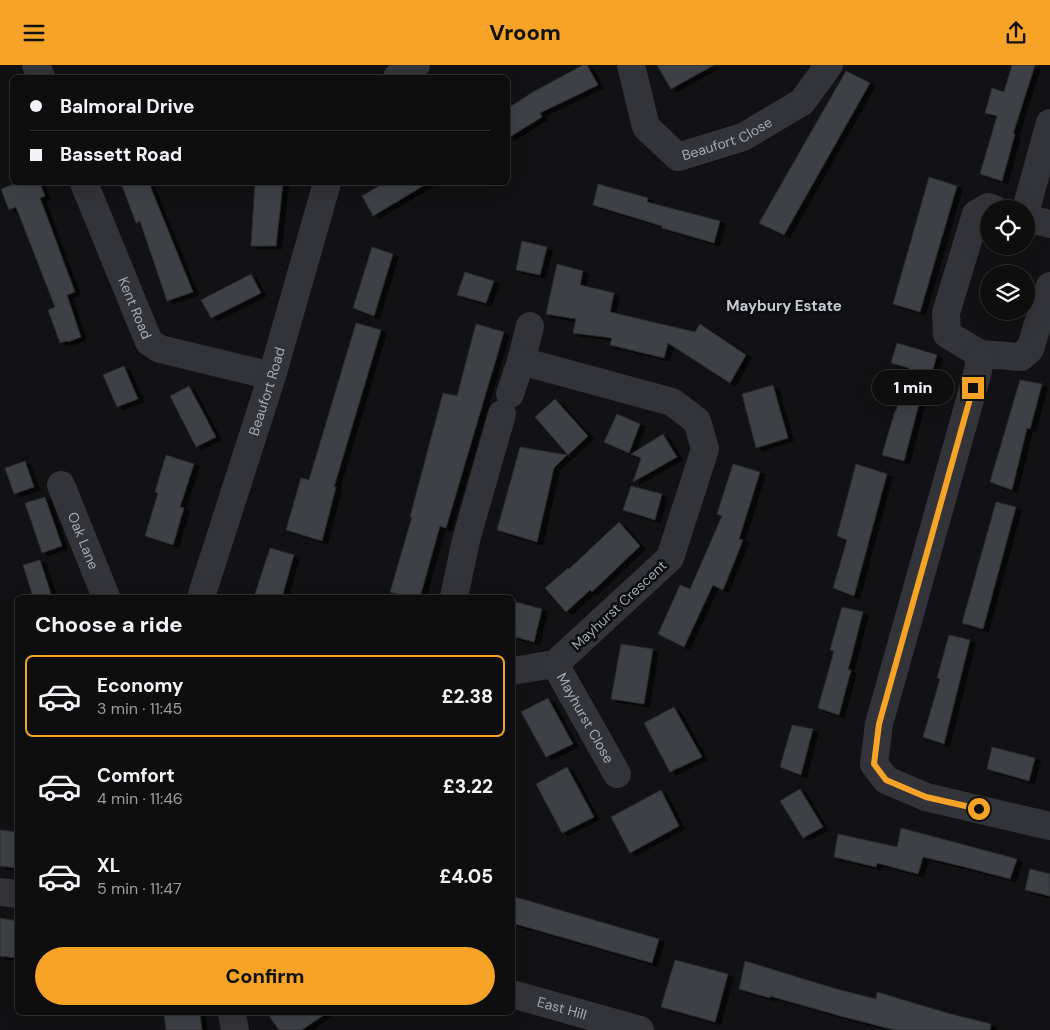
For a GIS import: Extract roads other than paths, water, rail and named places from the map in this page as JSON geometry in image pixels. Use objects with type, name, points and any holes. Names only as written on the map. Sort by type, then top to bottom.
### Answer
[{"type":"street","points":[[400,75],[416,65]]},
{"type":"street","name":"Beaufort Close","points":[[631,65],[646,127],[678,157],[743,137],[802,102],[829,65]]},
{"type":"street","points":[[1029,200],[1050,123]]},
{"type":"street","name":"Kent Road","points":[[85,185],[149,342],[160,349],[272,376]]},
{"type":"street","name":"Beaufort Road","points":[[203,595],[272,376],[326,185]]},
{"type":"street","points":[[980,212],[976,214],[946,313],[947,334],[980,354],[1021,357],[1030,349],[1050,285]]},
{"type":"street","points":[[1035,220],[1050,224]]},
{"type":"street","points":[[454,595],[466,540],[530,326]]},
{"type":"street","points":[[980,354],[978,371],[879,724],[874,764],[886,780],[926,797],[1050,826]]},
{"type":"street","name":"Mayhurst Crescent","points":[[521,361],[672,402],[697,421],[705,449],[670,558],[555,664]]},
{"type":"street","name":"Oak Lane","points":[[61,485],[105,595]]},
{"type":"street","points":[[515,671],[555,664]]},
{"type":"street","name":"Mayhurst Close","points":[[555,664],[616,773]]},
{"type":"street","points":[[0,892],[15,894]]},
{"type":"street","name":"East Hill","points":[[515,995],[640,1030]]},
{"type":"street","points":[[232,1015],[235,1030]]},
{"type":"district","name":"Maybury Estate","points":[[784,306]]}]
